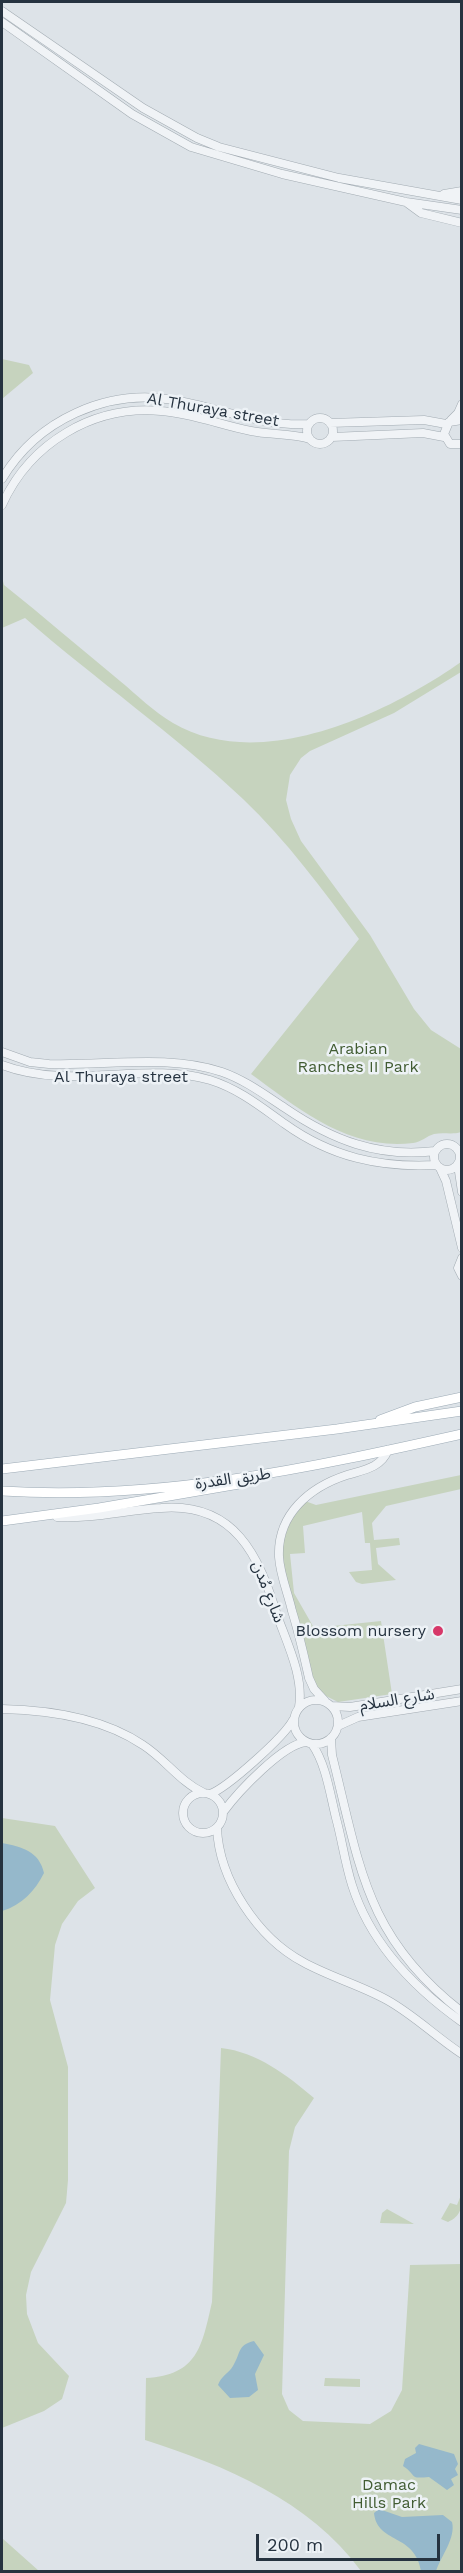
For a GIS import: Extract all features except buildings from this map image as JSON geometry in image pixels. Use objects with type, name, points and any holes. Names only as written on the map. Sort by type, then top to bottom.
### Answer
[{"type":"main road","points":[[371,1425],[404,1411],[462,1396]]},
{"type":"main road","points":[[2,1469],[371,1425],[462,1411]]},
{"type":"main road","name":"طريق القدرة","points":[[2,1491],[125,1491],[281,1473],[462,1434]]},
{"type":"main road","points":[[2,1521],[216,1489],[281,1473]]},
{"type":"street","points":[[2,11],[143,108],[197,138],[227,149],[339,178],[462,200]]},
{"type":"street","points":[[2,22],[132,114],[191,147],[282,174],[406,202],[462,210]]},
{"type":"street","points":[[439,195],[462,191]]},
{"type":"street","points":[[406,202],[425,210],[462,218]]},
{"type":"street","points":[[406,202],[421,213],[462,224]]},
{"type":"street","name":"Al Thuraya street","points":[[2,479],[20,454],[61,420],[114,399],[162,398],[256,420],[309,424]]},
{"type":"street","points":[[444,437],[449,422],[462,404]]},
{"type":"street","name":"Al Thuraya street","points":[[2,505],[16,478],[45,448],[86,422],[117,412],[173,412],[253,432],[310,439]]},
{"type":"street","points":[[462,420],[330,423],[319,418],[309,424],[307,431],[310,439],[322,443],[332,437],[423,433],[444,437],[450,444],[462,444]]},
{"type":"street","points":[[330,423],[332,437]]},
{"type":"street","name":"Al Thuraya street","points":[[2,1052],[30,1062],[49,1064],[174,1063],[208,1068],[252,1086],[313,1127],[350,1144],[397,1154],[435,1152]]},
{"type":"street","name":"Al Thuraya street","points":[[2,1065],[47,1076],[173,1075],[198,1077],[224,1085],[246,1096],[301,1135],[341,1154],[386,1165],[438,1167]]},
{"type":"street","points":[[462,1192],[458,1145],[446,1144],[435,1152],[438,1167],[445,1177],[462,1248]]},
{"type":"street","points":[[438,1167],[452,1170],[460,1161]]},
{"type":"street","points":[[452,1205],[462,1203]]},
{"type":"street","points":[[462,1258],[458,1269],[462,1276]]},
{"type":"street","name":"شارع مُدن","points":[[328,1703],[311,1684],[294,1618],[279,1557],[284,1528],[290,1514],[319,1486],[379,1464],[388,1450]]},
{"type":"street","name":"شارع مُدن","points":[[46,1516],[84,1517],[167,1507],[208,1515],[236,1533],[252,1551],[264,1574],[299,1681],[299,1707]]},
{"type":"street","points":[[280,1622],[294,1618]]},
{"type":"street","name":"شارع السلام","points":[[328,1703],[350,1707],[462,1689]]},
{"type":"street","points":[[185,1804],[191,1797],[225,1786],[287,1730],[299,1707],[308,1701],[328,1703],[338,1715],[338,1726],[332,1738],[332,1755],[370,1899],[405,1959],[428,1983],[462,2012]]},
{"type":"street","name":"شارع السلام","points":[[338,1726],[358,1717],[462,1701]]},
{"type":"street","points":[[2,1709],[50,1713],[114,1730],[143,1744],[185,1781],[216,1798],[224,1811]]},
{"type":"street","points":[[294,1719],[296,1732],[309,1743],[323,1769],[351,1882],[370,1926],[408,1976],[462,2022]]},
{"type":"street","points":[[202,1834],[217,1828],[222,1821],[224,1811],[241,1791],[295,1744],[332,1738]]},
{"type":"street","points":[[271,1745],[281,1755]]},
{"type":"street","points":[[185,1781],[183,1817],[185,1824],[195,1832],[202,1834],[219,1850]]},
{"type":"street","points":[[217,1828],[219,1850],[236,1892],[254,1919],[273,1940],[300,1961],[392,2003],[462,2054]]},
{"type":"green space","points":[[2,359],[29,365],[33,373],[2,399]]},
{"type":"green space","name":"Arabian Ranches II Park","points":[[2,577],[4,585],[152,709],[173,723],[207,737],[244,742],[283,740],[322,731],[360,718],[397,701],[461,662],[461,672],[394,713],[310,751],[301,758],[290,775],[286,800],[291,819],[301,841],[370,935],[414,1009],[431,1030],[461,1049],[461,1132],[434,1134],[413,1143],[390,1144],[367,1141],[326,1125],[251,1074],[359,939],[290,849],[259,815],[217,775],[25,618],[2,628]]},
{"type":"green space","points":[[461,1475],[461,1489],[386,1506],[372,1523],[374,1540],[399,1538],[400,1545],[376,1548],[378,1564],[396,1580],[362,1584],[356,1582],[349,1572],[372,1570],[370,1543],[365,1543],[362,1512],[303,1526],[305,1553],[290,1554],[294,1593],[314,1628],[381,1621],[392,1694],[338,1702],[316,1691],[279,1560],[285,1526],[305,1501],[316,1505]]},
{"type":"green space","points":[[2,1818],[55,1826],[95,1888],[78,1901],[62,1924],[55,1945],[50,2000],[68,2067],[68,2180],[66,2203],[31,2272],[26,2295],[27,2314],[38,2343],[69,2376],[62,2399],[44,2411],[2,2428]]},
{"type":"green space","name":"Damac Hills Park","points":[[221,2048],[247,2054],[271,2066],[314,2098],[295,2127],[289,2151],[282,2394],[289,2410],[303,2421],[370,2424],[391,2411],[402,2390],[410,2265],[461,2264],[461,2571],[361,2571],[317,2524],[291,2505],[206,2461],[145,2440],[146,2378],[177,2371],[195,2355],[205,2332],[212,2302]]},
{"type":"green space","points":[[461,2195],[461,2208],[458,2214],[448,2222],[441,2219],[450,2203],[457,2205]]},
{"type":"green space","points":[[387,2209],[414,2224],[380,2223],[382,2213]]},
{"type":"green space","points":[[325,2378],[360,2379],[360,2387],[324,2386]]},
{"type":"green space","points":[[2,2538],[39,2571],[2,2571]]},
{"type":"water","points":[[2,1843],[29,1851],[38,1860],[44,1873],[27,1897],[2,1911]]},
{"type":"water","points":[[254,2341],[264,2355],[255,2374],[258,2390],[249,2397],[230,2398],[218,2385],[233,2366],[242,2347]]},
{"type":"water","points":[[419,2444],[454,2454],[458,2464],[455,2469],[458,2475],[451,2479],[454,2485],[447,2490],[429,2477],[414,2476],[403,2466],[405,2459],[416,2453],[415,2448]]},
{"type":"water","points":[[379,2509],[402,2517],[443,2515],[452,2522],[450,2541],[436,2571],[421,2571],[412,2550],[382,2530],[374,2513]]},
{"type":"place","name":"Blossom nursery","points":[[438,1631]]}]
